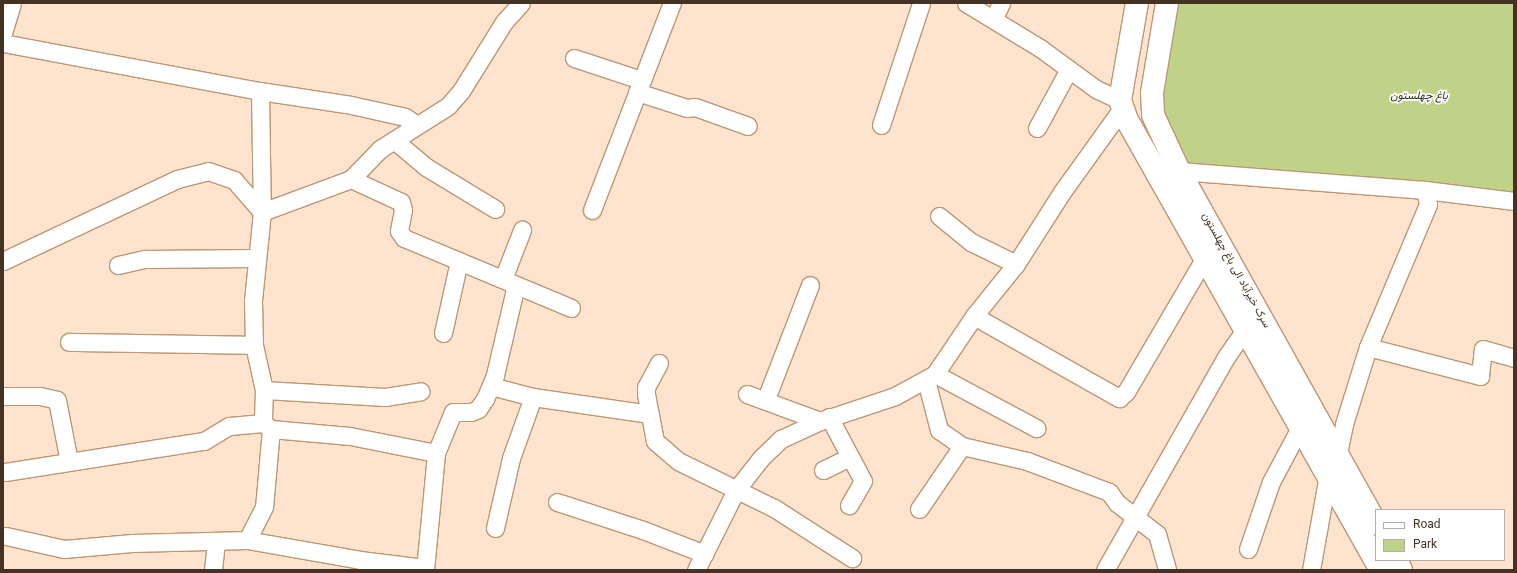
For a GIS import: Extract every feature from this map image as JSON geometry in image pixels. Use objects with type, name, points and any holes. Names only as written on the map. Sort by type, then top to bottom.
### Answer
[{"type":"main road","points":[[1138,3],[1121,104],[1127,120],[1245,330],[1306,417],[1328,475],[1375,559]]},
{"type":"main road","name":"سرک خیرآباد الی باغ چهلستون","points":[[1168,3],[1152,93],[1153,115],[1179,170],[1306,417],[1338,453],[1375,522]]},
{"type":"main road","points":[[1376,561],[1381,570]]},
{"type":"main road","points":[[1396,561],[1401,570]]},
{"type":"street","points":[[3,34],[12,3]]},
{"type":"street","points":[[262,212],[351,178],[380,149],[417,124],[448,106],[461,91],[504,22],[521,3]]},
{"type":"street","points":[[592,210],[672,3]]},
{"type":"street","points":[[881,124],[921,3]]},
{"type":"street","points":[[696,570],[736,490],[761,458],[781,439],[824,419],[895,396],[931,377],[974,316],[1016,264],[1121,104],[1096,89],[1069,69],[998,10],[966,3]]},
{"type":"street","points":[[3,43],[260,91],[352,105],[405,117],[417,124]]},
{"type":"street","points":[[574,58],[687,108],[695,107],[748,126]]},
{"type":"street","points":[[1037,128],[1069,69]]},
{"type":"street","points":[[247,540],[264,507],[267,426],[264,390],[254,345],[253,300],[256,258],[262,212],[260,91]]},
{"type":"street","points":[[394,140],[426,167],[495,209]]},
{"type":"street","points":[[1179,170],[1425,190],[1514,201]]},
{"type":"street","points":[[3,261],[177,178],[208,171],[234,180],[262,212]]},
{"type":"street","points":[[351,178],[401,202],[403,210],[399,232],[404,238],[572,308]]},
{"type":"street","points":[[1311,570],[1328,475],[1338,453],[1344,424],[1368,347],[1428,204],[1425,190]]},
{"type":"street","points":[[939,216],[972,242],[1016,264]]},
{"type":"street","points":[[6,536],[64,549],[132,543],[247,540],[360,560],[425,569],[436,453],[453,412],[471,412],[478,409],[491,386],[509,282],[522,230]]},
{"type":"street","points":[[118,265],[145,259],[256,258]]},
{"type":"street","points":[[974,316],[1118,398],[1126,392],[1204,259]]},
{"type":"street","points":[[443,333],[459,261]]},
{"type":"street","points":[[766,399],[810,285]]},
{"type":"street","points":[[1105,570],[1226,357],[1245,330]]},
{"type":"street","points":[[69,342],[254,345]]},
{"type":"street","points":[[1368,347],[1480,376],[1482,349],[1514,358]]},
{"type":"street","points":[[659,363],[646,387],[655,441],[678,461],[774,508],[852,558]]},
{"type":"street","points":[[931,377],[1036,428]]},
{"type":"street","points":[[931,377],[939,430],[962,446],[1027,461],[1108,492],[1117,503],[1158,534],[1167,570]]},
{"type":"street","points":[[491,386],[533,397],[650,414]]},
{"type":"street","points":[[264,390],[385,397],[421,391]]},
{"type":"street","points":[[747,394],[824,419],[850,457],[863,481],[849,505]]},
{"type":"street","points":[[3,396],[40,396],[56,400],[64,425],[69,462]]},
{"type":"street","points":[[496,528],[511,458],[533,397]]},
{"type":"street","points":[[1248,549],[1271,482],[1306,417]]},
{"type":"street","points":[[5,472],[204,442],[229,426],[267,426],[350,436],[436,453]]},
{"type":"street","points":[[919,509],[962,446]]},
{"type":"street","points":[[823,470],[850,457]]},
{"type":"street","points":[[556,502],[643,530],[705,554]]},
{"type":"street","points":[[213,570],[216,542]]},
{"type":"street","points":[[1154,570],[1162,552]]},
{"type":"green space","name":"باغ چهلستون","points":[[1178,3],[1514,3],[1514,200],[1193,172],[1161,105]]}]
